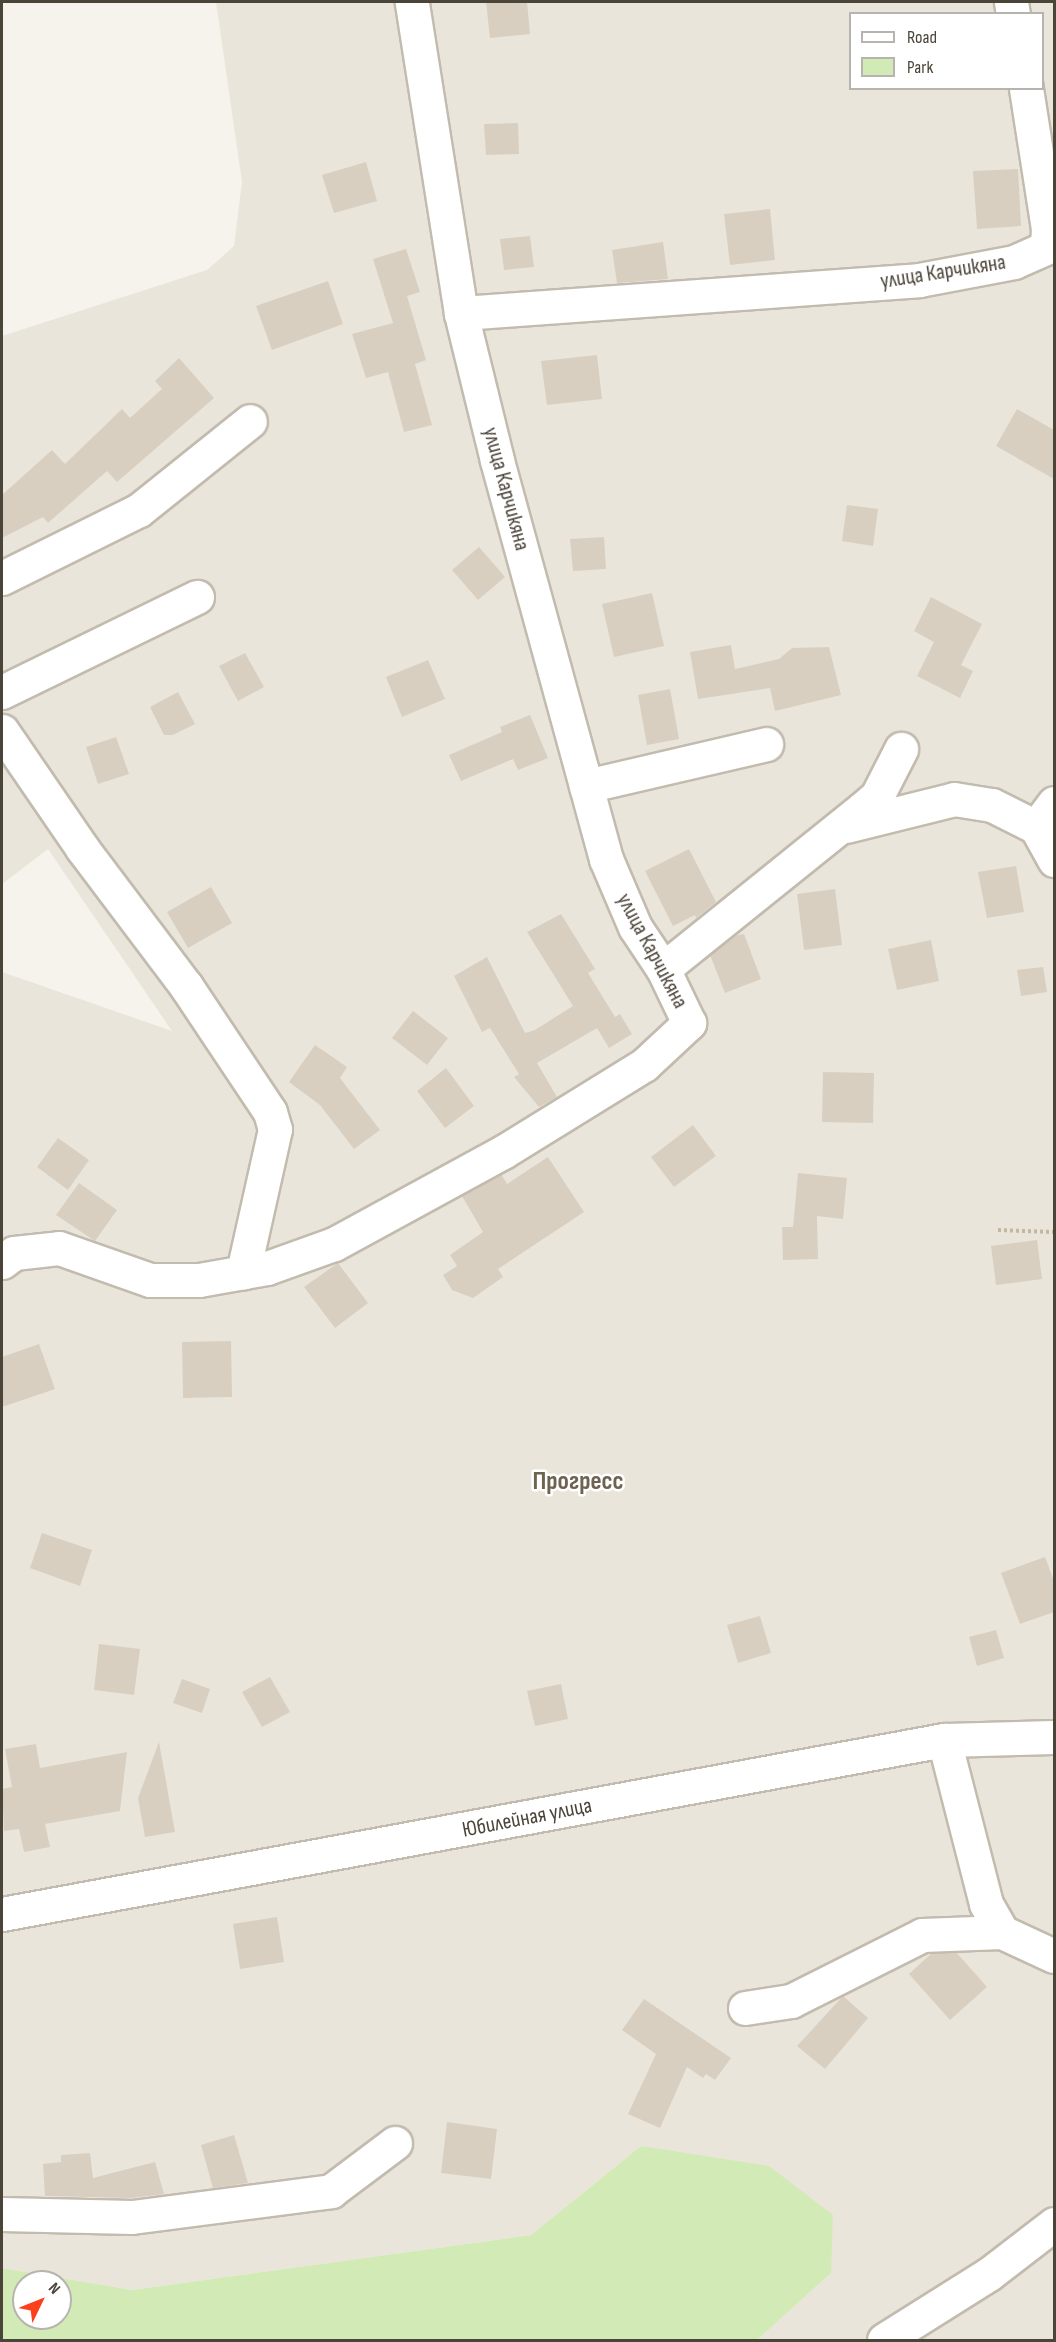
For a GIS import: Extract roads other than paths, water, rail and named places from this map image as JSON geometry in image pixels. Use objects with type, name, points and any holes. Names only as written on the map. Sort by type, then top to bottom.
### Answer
[{"type":"street","name":"улица Карчикяна","points":[[6,1254],[59,1248],[150,1280],[199,1280],[267,1268],[334,1244],[503,1152],[644,1065],[689,1023],[663,969],[636,927],[606,858],[497,460],[461,313],[412,2]]},
{"type":"street","name":"улица Карчикяна","points":[[461,313],[919,280],[1014,262],[1047,247],[1048,229],[1026,90]]},
{"type":"street","points":[[2,578],[139,510],[250,421]]},
{"type":"street","points":[[2,692],[197,597]]},
{"type":"street","points":[[2,731],[82,848],[186,986],[270,1112],[275,1129],[243,1272]]},
{"type":"street","points":[[586,786],[766,744]]},
{"type":"street","points":[[663,969],[877,796],[900,749]]},
{"type":"street","points":[[839,828],[954,799],[1045,815],[1054,860]]},
{"type":"street","name":"Юбилейная улица","points":[[2,1914],[944,1740],[1054,1737]]},
{"type":"street","points":[[944,1740],[986,1904],[1002,1932]]},
{"type":"street","points":[[745,2008],[790,2001],[922,1935],[1002,1932],[1054,1956]]},
{"type":"street","points":[[2,2214],[132,2217],[331,2191],[395,2143]]},
{"type":"street","points":[[884,2340],[989,2274],[1054,2224]]},
{"type":"district","name":"Прогресс","points":[[578,1482]]}]
